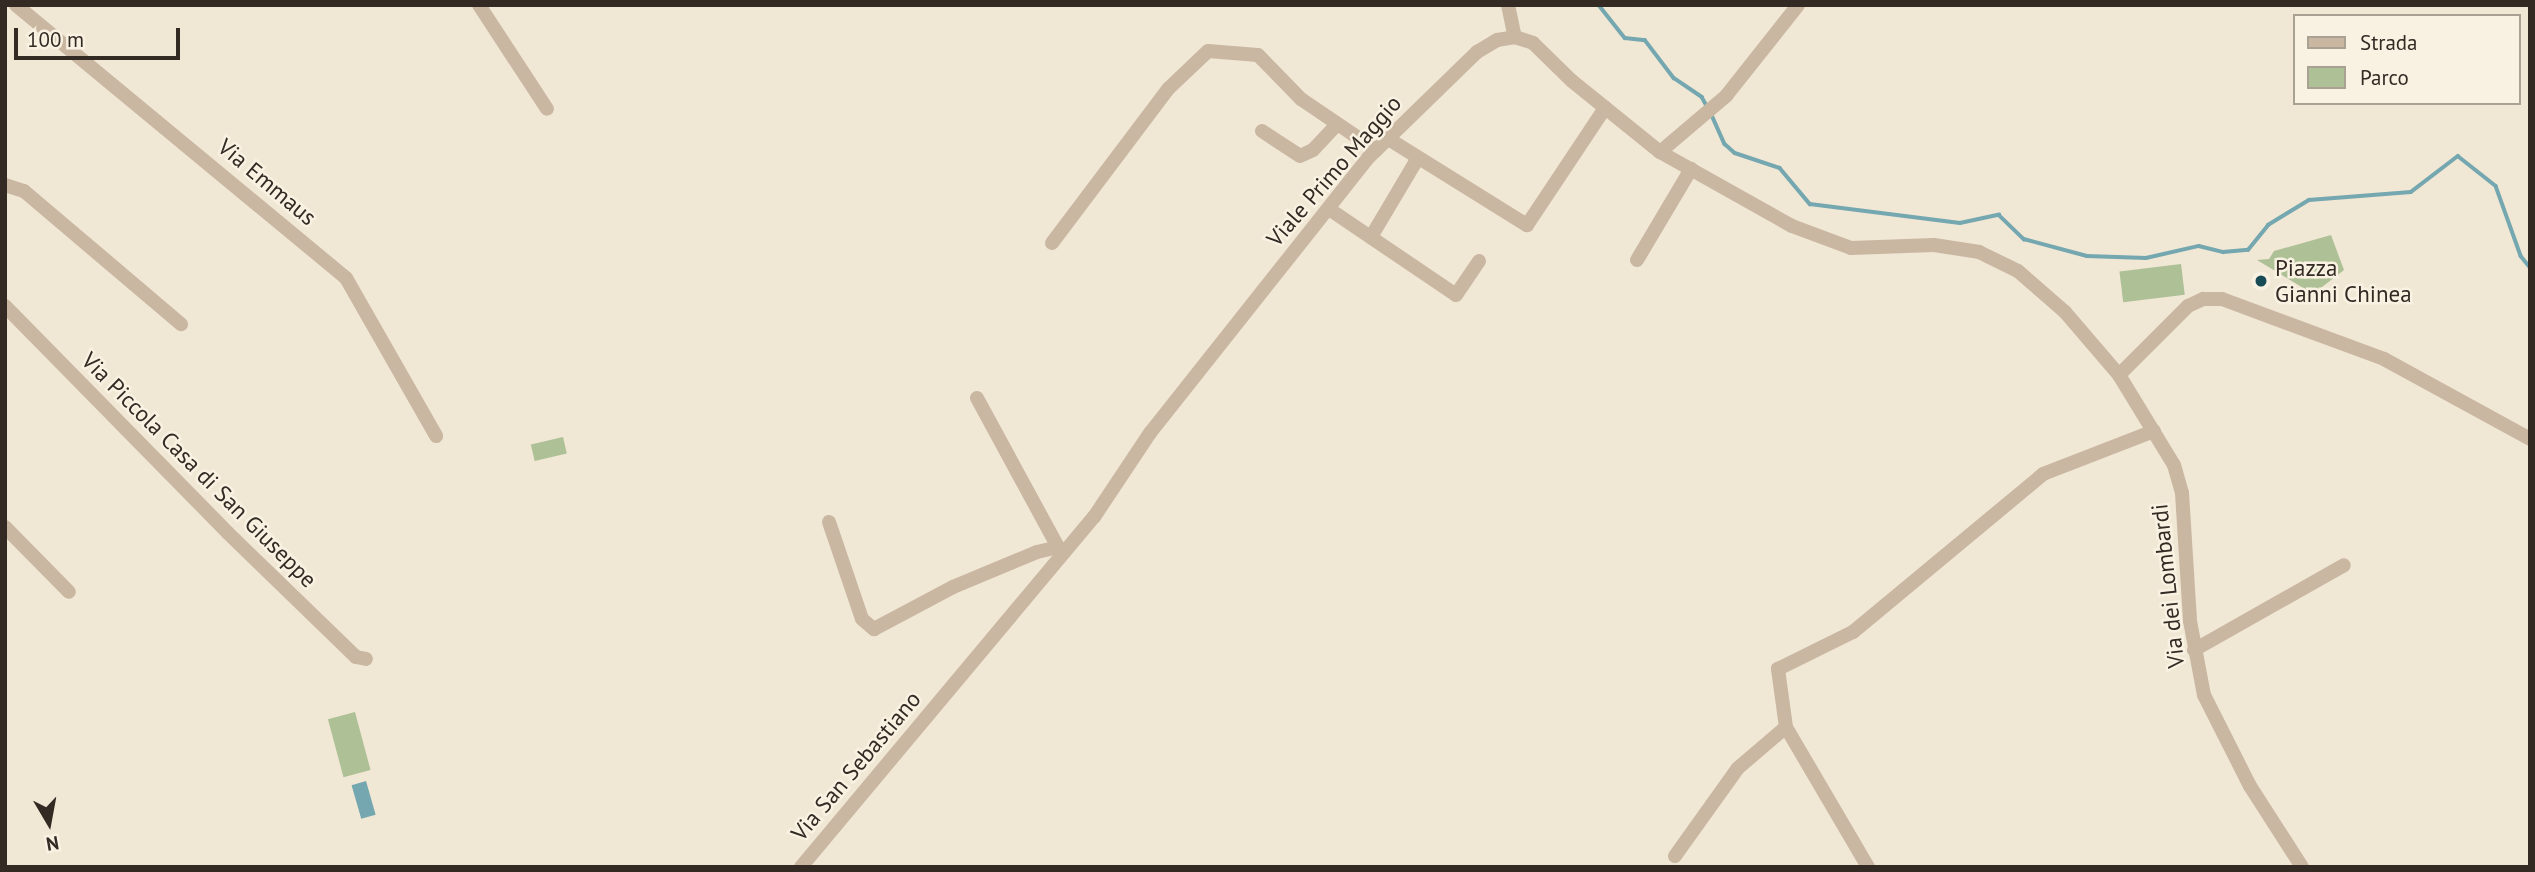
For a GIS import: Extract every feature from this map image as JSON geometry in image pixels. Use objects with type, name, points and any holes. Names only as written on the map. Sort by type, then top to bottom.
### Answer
[{"type":"street","name":"Via Emmaus","points":[[16,5],[346,278],[436,436]]},
{"type":"street","points":[[479,5],[547,109]]},
{"type":"street","points":[[1508,5],[1516,37],[1532,43],[1605,108],[1660,152],[1834,244],[1877,250],[1942,246],[1979,252],[2003,262],[2052,299],[2119,375],[2188,306],[2203,299],[2222,299],[2373,354],[2530,439]]},
{"type":"street","points":[[1660,152],[1710,109],[1751,67],[1798,5]]},
{"type":"street","name":"Viale Primo Maggio","points":[[945,694],[1061,550],[1106,502],[1150,433],[1376,150],[1477,52],[1497,40],[1516,37]]},
{"type":"street","points":[[1052,243],[1168,89],[1208,51],[1258,55],[1301,99],[1376,150]]},
{"type":"street","points":[[1387,138],[1527,225],[1605,108]]},
{"type":"street","points":[[1262,131],[1300,156],[1311,153],[1337,124]]},
{"type":"street","points":[[1371,237],[1418,158]]},
{"type":"street","points":[[1637,260],[1691,169]]},
{"type":"street","points":[[5,185],[24,191],[181,324]]},
{"type":"street","points":[[1329,209],[1456,295],[1479,261]]},
{"type":"street","name":"Via Piccola Casa di San Giuseppe","points":[[5,306],[228,533],[356,657],[366,659]]},
{"type":"street","name":"Via dei Lombardi","points":[[2119,375],[2174,465],[2182,493],[2194,650],[2214,721],[2301,867]]},
{"type":"street","points":[[829,522],[862,619],[874,629],[953,587],[1061,550],[977,398]]},
{"type":"street","points":[[1868,867],[1786,727],[1784,700],[1776,678],[1781,667],[1853,632],[2049,470],[2154,431]]},
{"type":"street","points":[[5,527],[69,592]]},
{"type":"street","points":[[2194,650],[2344,565]]},
{"type":"street","name":"Via San Sebastiano","points":[[801,867],[945,694]]},
{"type":"street","points":[[1675,856],[1738,768],[1786,727]]},
{"type":"green space","points":[[2331,235],[2344,270],[2313,294],[2257,260],[2269,259],[2274,251]]},
{"type":"green space","points":[[2181,264],[2185,295],[2123,302],[2119,272]]},
{"type":"green space","points":[[563,437],[567,454],[535,461],[531,444]]},
{"type":"green space","points":[[355,712],[371,770],[343,777],[328,719]]},
{"type":"water","points":[[366,781],[376,815],[361,819],[352,785]]},
{"type":"waterway","points":[[1599,5],[1625,38],[1645,40],[1674,78],[1702,97],[1707,106]]},
{"type":"waterway","points":[[1711,113],[1725,144],[1735,153],[1780,168],[1810,204],[1960,223],[1999,215],[2024,239],[2087,256],[2146,258],[2199,246],[2223,252],[2248,250],[2268,225],[2309,200],[2411,192],[2458,156],[2496,186],[2521,256],[2530,267]]},
{"type":"place","name":"Piazza Gianni Chinea","points":[[2261,281]]}]
